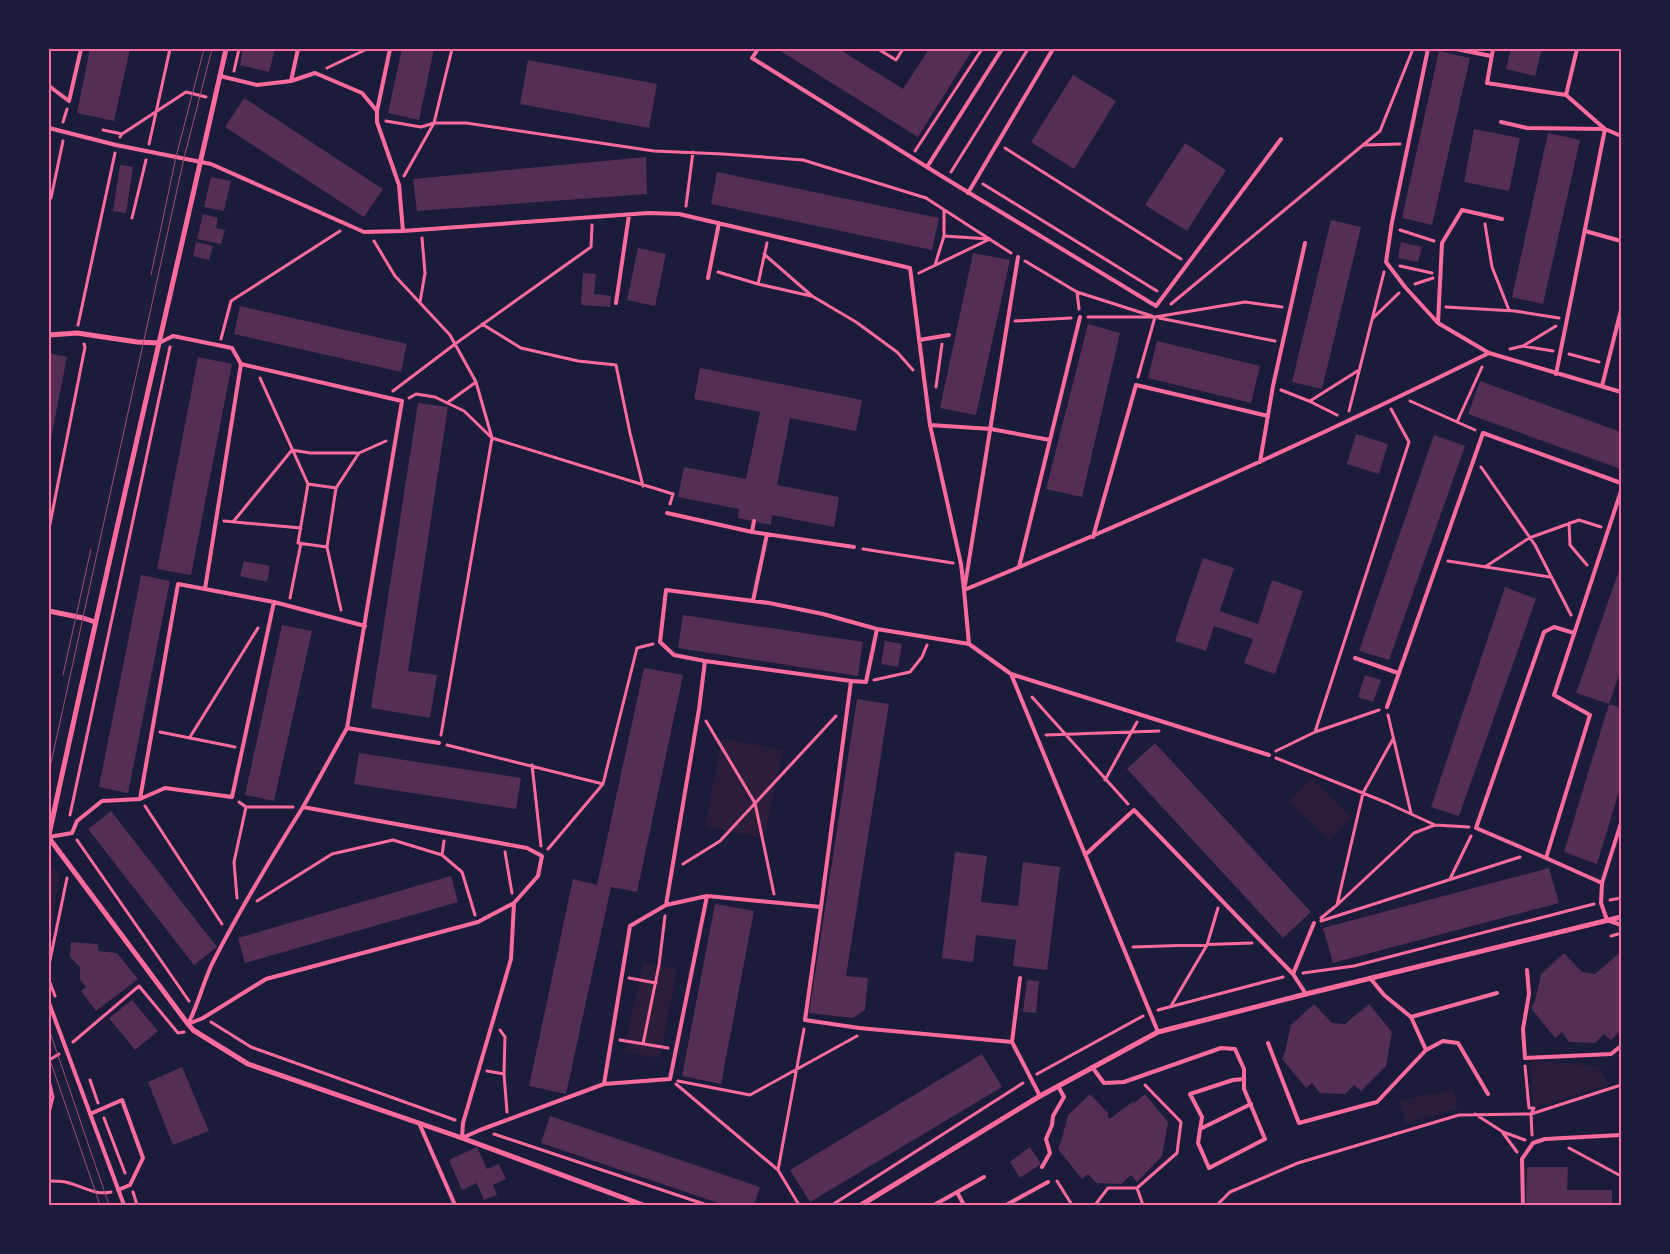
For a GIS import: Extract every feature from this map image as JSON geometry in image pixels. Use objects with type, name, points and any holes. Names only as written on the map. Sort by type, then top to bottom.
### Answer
[{"type":"street","points":[[226,49],[202,162],[95,622],[49,837],[69,867],[193,1030],[248,1064],[462,1138],[643,1205]]},
{"type":"street","points":[[49,335],[77,333],[137,342],[159,343]]},
{"type":"street","points":[[49,611],[95,622]]},
{"type":"street","points":[[861,1205],[1040,1096],[1158,1032],[1621,916]]},
{"type":"lane","points":[[49,86],[69,101],[81,49]]},
{"type":"lane","points":[[291,81],[298,49]]},
{"type":"lane","points":[[390,49],[377,111],[377,122],[399,186],[403,231]]},
{"type":"lane","points":[[758,49],[752,58],[1156,306],[1282,138]]},
{"type":"lane","points":[[927,167],[1002,49]]},
{"type":"lane","points":[[968,192],[1053,49]]},
{"type":"lane","points":[[1428,49],[1391,228],[1386,262],[1405,287],[1438,323],[1489,354],[1621,392]]},
{"type":"lane","points":[[1456,49],[1491,56]]},
{"type":"lane","points":[[1493,49],[1487,83],[1566,94],[1605,129],[1621,136]]},
{"type":"lane","points":[[1566,94],[1577,49]]},
{"type":"lane","points":[[220,76],[257,85],[291,81],[315,73],[362,93],[377,111]]},
{"type":"lane","points":[[1501,122],[1527,128],[1605,129]]},
{"type":"lane","points":[[49,128],[116,145],[211,164],[364,232],[421,230],[648,213],[685,216],[910,268],[930,424],[961,564],[969,644]]},
{"type":"lane","points":[[1556,374],[1605,129]]},
{"type":"lane","points":[[1438,323],[1442,243],[1462,210],[1502,219]]},
{"type":"lane","points":[[616,304],[629,215]]},
{"type":"lane","points":[[708,278],[719,224]]},
{"type":"lane","points":[[1585,231],[1621,240]]},
{"type":"lane","points":[[1260,462],[1273,386],[1305,243]]},
{"type":"lane","points":[[964,590],[1018,257]]},
{"type":"lane","points":[[1602,386],[1621,310]]},
{"type":"lane","points":[[1019,567],[1080,317]]},
{"type":"lane","points":[[919,340],[948,334]]},
{"type":"lane","points":[[159,343],[173,336],[232,348],[242,364],[402,401],[347,728],[303,807],[228,933],[211,966],[188,1024]]},
{"type":"lane","points":[[964,590],[1093,537],[1260,462],[1489,354]]},
{"type":"lane","points":[[205,590],[242,364]]},
{"type":"lane","points":[[1093,537],[1136,386],[1268,416]]},
{"type":"lane","points":[[930,424],[991,429],[1050,440]]},
{"type":"lane","points":[[1387,707],[1483,433],[1621,483]]},
{"type":"lane","points":[[1546,858],[1590,715],[1554,695],[1621,491]]},
{"type":"lane","points":[[668,513],[752,532],[854,547]]},
{"type":"lane","points":[[752,532],[754,521]]},
{"type":"lane","points":[[753,601],[766,534]]},
{"type":"lane","points":[[140,799],[178,584],[274,602],[365,626]]},
{"type":"lane","points":[[877,629],[866,682],[705,661],[674,655],[660,642],[666,590],[753,601],[823,614],[877,629],[969,644],[1011,674],[1269,755]]},
{"type":"lane","points":[[49,837],[72,833],[77,821],[102,801],[140,799],[165,788],[232,797],[274,602]]},
{"type":"lane","points":[[1574,633],[1554,627],[1544,632],[1476,828],[1602,883]]},
{"type":"lane","points":[[1355,658],[1398,674]]},
{"type":"lane","points":[[666,906],[699,710],[705,661]]},
{"type":"lane","points":[[1011,674],[1158,1032]]},
{"type":"lane","points":[[851,681],[805,1020],[859,1028],[1012,1042]]},
{"type":"lane","points":[[347,728],[439,743]]},
{"type":"lane","points":[[188,1024],[203,1018],[266,979],[478,922],[514,903],[538,876],[542,856],[527,848],[303,807]]},
{"type":"lane","points":[[1084,855],[1134,810],[1292,974],[1306,994]]},
{"type":"lane","points":[[1621,823],[1602,883],[1601,902],[1607,920],[1621,925]]},
{"type":"lane","points":[[604,1084],[630,926],[666,906],[707,896],[821,907]]},
{"type":"lane","points":[[514,903],[511,958],[463,1123],[462,1138],[604,1084],[670,1079],[707,896]]},
{"type":"lane","points":[[1292,974],[1314,923]]},
{"type":"lane","points":[[1527,970],[1529,994],[1524,1029],[1524,1058],[1611,1054],[1621,1046]]},
{"type":"lane","points":[[1020,978],[1012,1042],[1040,1096]]},
{"type":"lane","points":[[1370,978],[1384,995],[1411,1017],[1426,1050]]},
{"type":"lane","points":[[1411,1017],[1497,993]]},
{"type":"lane","points":[[49,1003],[124,1205]]},
{"type":"lane","points":[[1268,1043],[1299,1123],[1377,1102],[1426,1050],[1443,1041],[1458,1044],[1488,1094]]},
{"type":"lane","points":[[1092,1067],[1104,1083],[1124,1082],[1221,1048],[1236,1049],[1244,1069],[1244,1079],[1244,1090],[1265,1139],[1209,1168],[1198,1143],[1202,1117],[1190,1094],[1233,1080],[1244,1079]]},
{"type":"lane","points":[[1042,1167],[1050,1153],[1046,1139],[1052,1125],[1053,1116],[1064,1097],[1058,1086]]},
{"type":"lane","points":[[90,1114],[122,1100],[143,1158],[130,1185],[118,1190]]},
{"type":"lane","points":[[1200,1129],[1251,1104]]},
{"type":"lane","points":[[419,1123],[456,1205]]},
{"type":"lane","points":[[1523,1205],[1522,1159],[1533,1143],[1552,1138],[1621,1135]]},
{"type":"lane","points":[[934,1205],[984,1177]]},
{"type":"lane","points":[[1006,1205],[1048,1182]]},
{"type":"lane","points":[[957,1192],[964,1205]]},
{"type":"path","points":[[132,218],[170,49]]},
{"type":"path","points":[[315,73],[367,49]]},
{"type":"path","points":[[399,186],[434,123],[452,49]]},
{"type":"path","points":[[878,49],[896,60],[903,49]]},
{"type":"path","points":[[911,157],[982,49]]},
{"type":"path","points":[[950,173],[1028,49]]},
{"type":"path","points":[[1171,304],[1380,131],[1413,49]]},
{"type":"path","points":[[49,529],[85,347],[77,333],[116,145],[122,134],[186,92],[204,96]]},
{"type":"path","points":[[49,207],[65,132],[63,123],[69,101]]},
{"type":"path","points":[[377,111],[386,122],[421,128],[434,123],[466,123],[654,151],[803,160],[926,198],[1077,292],[1156,317],[1273,340]]},
{"type":"path","points":[[1363,145],[1408,144]]},
{"type":"path","points":[[1000,154],[1004,147],[1182,260],[1188,252]]},
{"type":"path","points":[[915,151],[956,176]]},
{"type":"path","points":[[685,216],[693,152]]},
{"type":"path","points":[[982,183],[987,176]]},
{"type":"path","points":[[975,182],[982,183],[1159,292]]},
{"type":"path","points":[[935,266],[944,236],[944,210]]},
{"type":"path","points":[[1484,216],[1492,267],[1510,310]]},
{"type":"path","points":[[384,397],[482,324],[591,247],[593,217]]},
{"type":"path","points":[[219,345],[231,301],[349,225]]},
{"type":"path","points":[[1391,228],[1442,243]]},
{"type":"path","points":[[420,302],[425,273],[421,230]]},
{"type":"path","points":[[369,232],[395,276],[450,335],[476,382],[492,438],[439,743],[603,784]]},
{"type":"path","points":[[758,284],[769,235]]},
{"type":"path","points":[[944,236],[990,239]]},
{"type":"path","points":[[912,276],[990,239]]},
{"type":"path","points":[[764,254],[812,296],[856,322],[897,352],[925,383]]},
{"type":"path","points":[[1273,386],[1309,401],[1347,421],[1386,262],[1440,275]]},
{"type":"path","points":[[710,270],[758,284],[812,296]]},
{"type":"path","points":[[1077,292],[1080,317]]},
{"type":"path","points":[[1156,317],[1245,302],[1290,308]]},
{"type":"path","points":[[1438,306],[1510,310],[1567,320]]},
{"type":"path","points":[[1136,386],[1156,317],[1163,311]]},
{"type":"path","points":[[1523,346],[1567,320]]},
{"type":"path","points":[[482,324],[521,348],[578,361],[616,365],[643,486]]},
{"type":"path","points":[[934,395],[943,336]]},
{"type":"path","points":[[1457,422],[1489,354]]},
{"type":"path","points":[[255,368],[308,484],[298,543],[327,547]]},
{"type":"path","points":[[1309,401],[1360,370]]},
{"type":"path","points":[[447,403],[476,382]]},
{"type":"path","points":[[402,401],[416,394],[435,398],[464,411],[492,438],[673,494],[668,513]]},
{"type":"path","points":[[1401,397],[1483,433]]},
{"type":"path","points":[[1315,732],[1409,442],[1387,403]]},
{"type":"path","points":[[292,450],[310,453],[359,453],[396,436]]},
{"type":"path","points":[[232,522],[292,450]]},
{"type":"path","points":[[344,620],[327,547],[336,488],[359,453]]},
{"type":"path","points":[[1474,458],[1529,538],[1576,626]]},
{"type":"path","points":[[308,484],[336,488]]},
{"type":"path","points":[[1485,566],[1529,538],[1579,520],[1608,530]]},
{"type":"path","points":[[216,521],[301,528]]},
{"type":"path","points":[[1569,523],[1570,545],[1594,573]]},
{"type":"path","points":[[288,606],[301,543]]},
{"type":"path","points":[[854,547],[961,564]]},
{"type":"path","points":[[1439,559],[1551,577]]},
{"type":"path","points":[[190,737],[258,627]]},
{"type":"path","points":[[866,682],[910,672],[922,657],[930,638]]},
{"type":"path","points":[[542,856],[603,784],[637,648],[660,642]]},
{"type":"path","points":[[1029,694],[1134,810]]},
{"type":"path","points":[[673,870],[720,841],[849,703]]},
{"type":"path","points":[[1269,755],[1315,732],[1387,707],[1410,813]]},
{"type":"path","points":[[699,710],[755,802],[776,903]]},
{"type":"path","points":[[1106,780],[1140,715]]},
{"type":"path","points":[[152,730],[243,749]]},
{"type":"path","points":[[1035,734],[1066,735],[1159,731]]},
{"type":"path","points":[[1337,905],[1363,793],[1394,738]]},
{"type":"path","points":[[1269,755],[1363,793],[1435,825],[1476,828],[1450,879]]},
{"type":"path","points":[[532,765],[542,856]]},
{"type":"path","points":[[232,797],[246,807],[303,807]]},
{"type":"path","points":[[140,799],[228,933]]},
{"type":"path","points":[[246,807],[234,862],[236,894],[240,911],[332,854],[393,840],[442,856],[462,872],[478,922]]},
{"type":"path","points":[[1314,923],[1337,905],[1414,833],[1435,825]]},
{"type":"path","points":[[442,856],[445,833]]},
{"type":"path","points":[[503,844],[514,903]]},
{"type":"path","points":[[1314,923],[1533,853]]},
{"type":"path","points":[[49,965],[69,867]]},
{"type":"path","points":[[1170,1006],[1207,945],[1221,899]]},
{"type":"path","points":[[643,1044],[656,983],[666,906]]},
{"type":"path","points":[[1122,947],[1262,943]]},
{"type":"path","points":[[622,977],[656,983]]},
{"type":"path","points":[[49,1060],[56,1054],[66,1051],[74,1040],[139,986],[178,1033],[193,1030]]},
{"type":"path","points":[[493,1019],[505,1037],[504,1074],[508,1120]]},
{"type":"path","points":[[778,1170],[805,1020]]},
{"type":"path","points":[[670,1079],[750,1095],[857,1037],[859,1028]]},
{"type":"path","points":[[612,1038],[676,1050]]},
{"type":"path","points":[[74,1040],[78,1049]]},
{"type":"path","points":[[1475,1114],[1503,1132],[1533,1143],[1531,1114],[1534,1108],[1529,1108],[1524,1058]]},
{"type":"path","points":[[479,1069],[504,1074]]},
{"type":"path","points":[[88,1075],[138,1205]]},
{"type":"path","points":[[1095,1205],[1108,1188],[1137,1188],[1177,1152],[1181,1122],[1139,1077]]},
{"type":"path","points":[[670,1079],[778,1170],[799,1205]]},
{"type":"path","points":[[49,1080],[53,1097],[49,1113]]},
{"type":"path","points":[[1217,1205],[1230,1192],[1298,1162],[1459,1114],[1531,1114],[1621,1085]]},
{"type":"path","points":[[1503,1132],[1522,1159]]},
{"type":"path","points":[[1552,1138],[1621,1176]]},
{"type":"path","points":[[49,1181],[66,1182],[88,1191],[105,1193],[118,1190]]},
{"type":"path","points":[[1137,1188],[1143,1205]]},
{"type":"path","points":[[689,1205],[690,1201]]},
{"type":"shaded area","points":[[722,738],[783,750],[764,838],[705,827]]},
{"type":"shaded area","points":[[1311,778],[1352,818],[1330,841],[1288,802]]},
{"type":"shaded area","points":[[52,865],[60,875],[51,932],[49,931],[49,875]]},
{"type":"shaded area","points":[[643,962],[677,969],[660,1058],[624,1052]]},
{"type":"shaded area","points":[[1529,1061],[1599,1066],[1609,1085],[1534,1108]]},
{"type":"shaded area","points":[[1453,1089],[1458,1109],[1405,1123],[1400,1101]]},
{"type":"building","points":[[90,49],[130,49],[114,121],[77,113]]},
{"type":"building","points":[[243,49],[275,49],[269,72],[240,65]]},
{"type":"building","points":[[402,49],[434,49],[419,120],[388,113]]},
{"type":"building","points":[[779,49],[839,49],[903,89],[929,49],[973,49],[918,137]]},
{"type":"building","points":[[1511,49],[1542,49],[1535,76],[1506,69]]},
{"type":"building","points":[[1439,51],[1470,58],[1432,225],[1402,218]]},
{"type":"building","points":[[528,60],[657,84],[649,128],[520,104]]},
{"type":"building","points":[[1073,75],[1116,101],[1074,169],[1031,142]]},
{"type":"building","points":[[244,98],[383,189],[364,217],[225,127]]},
{"type":"building","points":[[1474,129],[1520,138],[1509,191],[1464,182]]},
{"type":"building","points":[[1548,133],[1580,140],[1543,304],[1512,297]]},
{"type":"building","points":[[1185,143],[1226,170],[1187,231],[1145,205]]},
{"type":"building","points":[[646,157],[647,194],[417,211],[413,179]]},
{"type":"building","points":[[120,165],[133,167],[126,213],[113,211]]},
{"type":"building","points":[[717,172],[939,218],[932,250],[711,204]]},
{"type":"building","points":[[211,177],[231,181],[224,211],[204,207]]},
{"type":"building","points":[[203,214],[218,218],[216,228],[225,230],[221,244],[197,239]]},
{"type":"building","points":[[1331,220],[1361,227],[1322,389],[1292,382]]},
{"type":"building","points":[[196,242],[213,246],[209,260],[193,256]]},
{"type":"building","points":[[1401,242],[1422,247],[1418,262],[1398,258]]},
{"type":"building","points":[[638,248],[666,254],[655,306],[627,300]]},
{"type":"building","points":[[973,253],[1010,260],[976,415],[940,408]]},
{"type":"building","points":[[583,273],[596,274],[594,294],[611,296],[610,307],[581,305]]},
{"type":"building","points":[[240,306],[407,344],[401,372],[234,334]]},
{"type":"building","points":[[1088,324],[1120,333],[1082,497],[1046,489]]},
{"type":"building","points":[[1157,341],[1260,366],[1251,403],[1148,378]]},
{"type":"building","points":[[49,353],[67,357],[50,443],[49,443]]},
{"type":"building","points":[[198,357],[232,364],[191,575],[157,569]]},
{"type":"building","points":[[700,368],[862,400],[856,431],[790,418],[777,485],[839,497],[834,527],[772,515],[771,525],[738,518],[739,509],[678,497],[684,467],[746,479],[760,412],[694,399]]},
{"type":"building","points":[[1480,381],[1621,432],[1621,469],[1468,414]]},
{"type":"building","points":[[418,403],[448,407],[408,671],[437,675],[430,718],[371,708]]},
{"type":"building","points":[[1356,434],[1388,444],[1379,474],[1347,464]]},
{"type":"building","points":[[1434,435],[1465,446],[1389,660],[1359,651]]},
{"type":"building","points":[[1203,558],[1234,568],[1220,611],[1258,624],[1272,580],[1303,591],[1275,674],[1244,663],[1253,639],[1214,626],[1206,651],[1175,641]]},
{"type":"building","points":[[244,561],[270,566],[267,582],[240,576]]},
{"type":"building","points":[[1621,565],[1621,669],[1609,704],[1576,693]]},
{"type":"building","points":[[141,575],[170,581],[128,793],[99,787]]},
{"type":"building","points":[[1505,587],[1536,599],[1459,816],[1431,807]]},
{"type":"building","points":[[683,615],[863,642],[858,676],[678,648]]},
{"type":"building","points":[[282,625],[312,631],[274,801],[245,795]]},
{"type":"building","points":[[885,641],[902,644],[898,667],[881,664]]},
{"type":"building","points":[[644,668],[683,675],[637,892],[611,887],[566,1094],[529,1086],[573,879],[597,885]]},
{"type":"building","points":[[1365,675],[1381,680],[1373,702],[1358,697]]},
{"type":"building","points":[[857,699],[889,704],[846,976],[868,978],[865,1010],[853,1018],[809,1013]]},
{"type":"building","points":[[1609,704],[1621,708],[1621,785],[1597,864],[1564,852]]},
{"type":"building","points":[[1155,743],[1311,912],[1283,938],[1127,769]]},
{"type":"building","points":[[359,753],[521,778],[516,809],[354,784]]},
{"type":"building","points":[[111,811],[217,947],[194,965],[88,829]]},
{"type":"building","points":[[955,852],[987,856],[981,902],[1018,906],[1023,862],[1060,867],[1047,970],[1013,966],[1016,940],[976,935],[973,962],[942,958]]},
{"type":"building","points":[[1549,868],[1559,903],[1333,963],[1323,928]]},
{"type":"building","points":[[451,876],[458,902],[245,963],[238,938]]},
{"type":"building","points":[[715,904],[754,911],[721,1084],[682,1076]]},
{"type":"building","points":[[71,942],[98,944],[98,951],[117,953],[138,979],[96,1011],[81,991],[86,987],[80,980],[80,967],[70,957]]},
{"type":"building","points":[[1564,953],[1582,972],[1595,974],[1618,954],[1621,957],[1621,1030],[1611,1040],[1604,1034],[1595,1043],[1569,1042],[1562,1032],[1555,1038],[1531,1008],[1535,1001],[1541,974]]},
{"type":"building","points":[[1027,980],[1039,981],[1036,1013],[1023,1012]]},
{"type":"building","points":[[132,1000],[158,1031],[135,1050],[109,1018]]},
{"type":"building","points":[[1314,1004],[1332,1023],[1345,1024],[1369,1004],[1392,1032],[1386,1066],[1361,1091],[1354,1085],[1345,1094],[1320,1093],[1312,1083],[1306,1088],[1282,1059],[1291,1025]]},
{"type":"building","points":[[982,1054],[1002,1087],[810,1202],[790,1170]]},
{"type":"building","points":[[182,1067],[209,1131],[173,1145],[148,1082]]},
{"type":"building","points":[[1090,1094],[1108,1113],[1108,1118],[1111,1118],[1145,1094],[1168,1122],[1162,1156],[1137,1182],[1131,1175],[1121,1184],[1096,1183],[1088,1174],[1082,1179],[1058,1149],[1068,1115]]},
{"type":"building","points":[[550,1116],[760,1187],[754,1205],[724,1205],[541,1143]]},
{"type":"building","points":[[477,1147],[487,1169],[499,1164],[506,1179],[493,1185],[497,1195],[484,1200],[477,1183],[462,1190],[449,1160]]},
{"type":"building","points":[[1030,1147],[1041,1164],[1020,1178],[1010,1162]]},
{"type":"building","points":[[1527,1167],[1568,1167],[1567,1190],[1612,1190],[1612,1205],[1526,1205]]},
{"type":"tram line","points":[[151,275],[176,157],[204,49]]},
{"type":"tram line","points":[[49,772],[184,158],[212,49]]},
{"type":"tram line","points":[[63,675],[91,549]]},
{"type":"tram line","points":[[49,1029],[109,1205]]},
{"type":"tram line","points":[[49,1057],[100,1205]]}]
